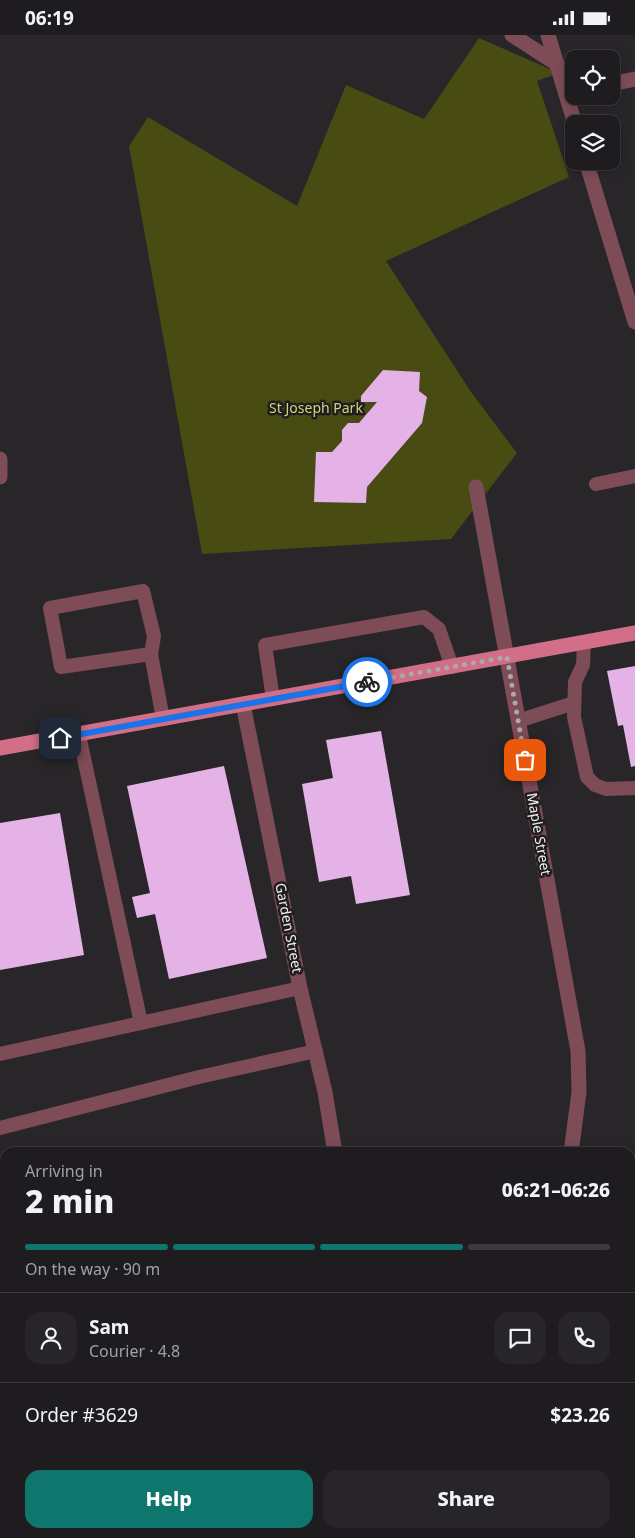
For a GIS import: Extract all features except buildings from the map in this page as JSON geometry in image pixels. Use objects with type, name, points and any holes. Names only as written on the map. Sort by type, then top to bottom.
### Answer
[{"type":"main road","points":[[0,745],[80,735],[635,633]]},
{"type":"street","points":[[512,35],[556,64]]},
{"type":"street","points":[[548,35],[556,64],[565,82]]},
{"type":"street","points":[[620,82],[635,79]]},
{"type":"street","points":[[589,170],[635,322]]},
{"type":"street","points":[[0,459],[0,477]]},
{"type":"street","name":"Maple Street","points":[[476,487],[578,1051],[579,1092],[572,1147]]},
{"type":"street","name":"Garden Street","points":[[243,704],[300,988],[325,1092],[334,1147]]},
{"type":"lane","points":[[596,484],[635,476]]},
{"type":"lane","points":[[151,654],[61,667],[50,608],[143,591],[154,636],[151,654],[163,719]]},
{"type":"lane","points":[[273,699],[265,645],[274,643],[424,617],[439,629],[452,667]]},
{"type":"lane","points":[[584,643],[582,665],[575,682],[574,717],[587,777],[595,785],[606,789],[635,788]]},
{"type":"lane","points":[[518,721],[574,703]]},
{"type":"lane","points":[[80,735],[141,1023]]},
{"type":"lane","points":[[0,1054],[300,988]]},
{"type":"lane","points":[[0,1128],[199,1077],[316,1051]]},
{"type":"green space","name":"St Joseph Park","points":[[479,38],[559,73],[537,81],[565,165],[565,170],[569,177],[386,261],[471,392],[517,453],[451,539],[202,554],[129,146],[148,117],[297,206],[346,85],[424,119]]},
{"type":"way so far","points":[[367,682],[507,657],[525,760]]},
{"type":"route","points":[[60,738],[367,682]]}]
